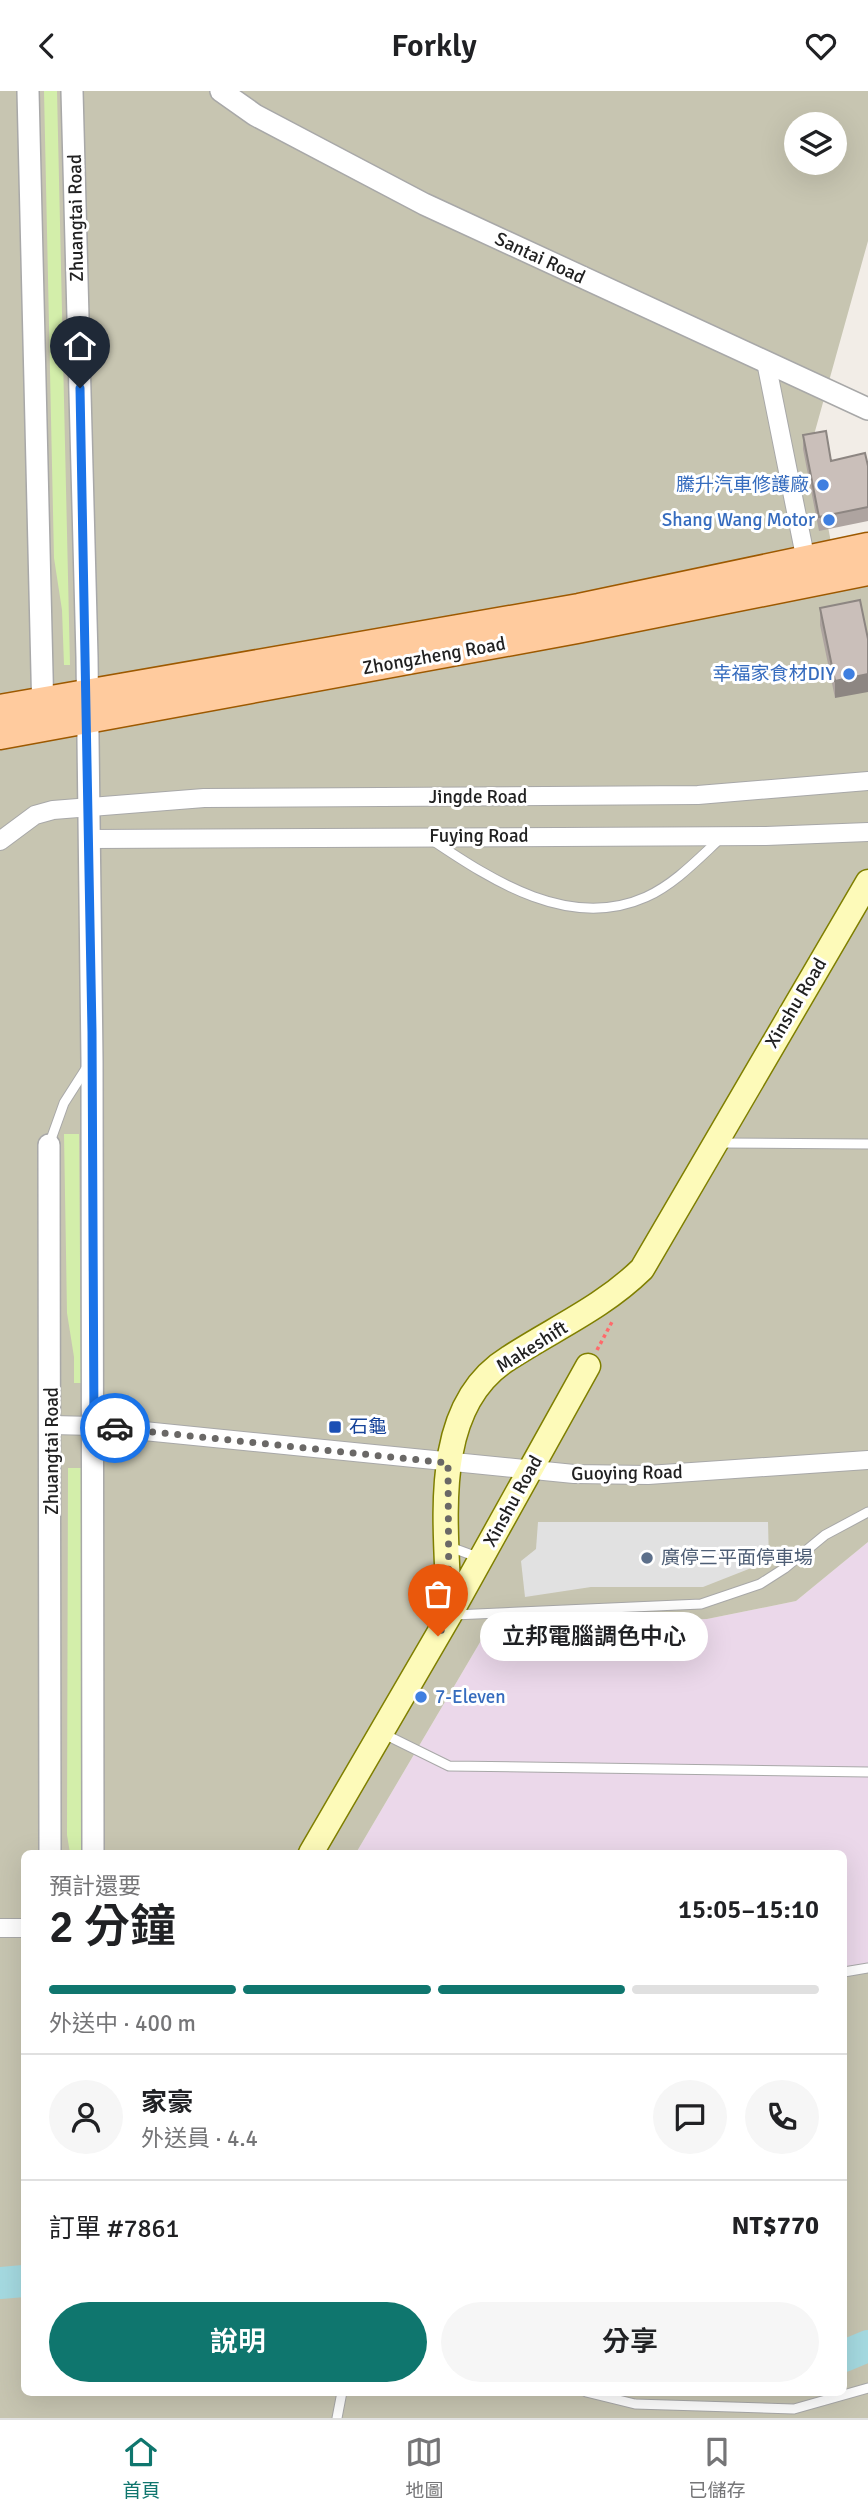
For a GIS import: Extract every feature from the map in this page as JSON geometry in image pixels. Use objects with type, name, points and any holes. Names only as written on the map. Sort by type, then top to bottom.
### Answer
[{"type":"main road","name":"Zhongzheng Road","points":[[0,735],[43,715],[579,608],[868,547]]},
{"type":"main road","name":"Zhongzheng Road","points":[[87,706],[599,625],[868,571]]},
{"type":"main road","name":"Zhongzheng Road","points":[[0,709],[43,715]]},
{"type":"main road","name":"Xinshu Road","points":[[642,1269],[713,1143],[868,882]]},
{"type":"main road","name":"Makeshift","points":[[449,1616],[448,1463],[456,1425],[467,1402],[484,1378],[507,1359],[596,1308],[642,1269]]},
{"type":"main road","name":"Xinshu Road","points":[[313,1850],[449,1616],[588,1366]]},
{"type":"street","points":[[28,91],[43,715]]},
{"type":"street","name":"Zhuangtai Road","points":[[72,91],[89,808],[94,1426],[93,1850]]},
{"type":"street","name":"Santai Road","points":[[221,91],[255,115],[424,204],[868,409]]},
{"type":"street","points":[[766,362],[806,561]]},
{"type":"street","name":"Jingde Road","points":[[89,808],[205,798],[698,795],[868,781]]},
{"type":"street","points":[[0,841],[35,815],[89,808]]},
{"type":"street","name":"Fuying Road","points":[[89,839],[723,836],[868,832]]},
{"type":"street","name":"Zhuangtai Road","points":[[49,1145],[52,1425],[50,1850]]},
{"type":"street","name":"Guoying Road","points":[[52,1425],[94,1426],[528,1471],[648,1475],[868,1459]]},
{"type":"street","points":[[0,1928],[21,1928]]},
{"type":"lane","points":[[426,836],[490,879],[523,894],[565,906],[612,907],[646,897],[664,886],[723,836]]},
{"type":"lane","name":"Zhuangtai Road","points":[[49,1145],[64,1103],[92,1060]]},
{"type":"lane","points":[[713,1143],[868,1144]]},
{"type":"lane","points":[[449,1616],[701,1604],[760,1584],[785,1568],[825,1535],[868,1511]]},
{"type":"lane","points":[[448,1547],[481,1559]]},
{"type":"lane","points":[[382,1733],[449,1766],[868,1772]]},
{"type":"lane","points":[[847,1972],[868,1968]]},
{"type":"lane","points":[[847,2394],[868,2388]]},
{"type":"lane","points":[[337,2418],[341,2396]]},
{"type":"lane","points":[[602,2396],[635,2404],[794,2409],[840,2396]]},
{"type":"shaded area","points":[[0,91],[868,91],[868,241],[812,442],[833,553],[868,547],[868,1542],[796,1601],[707,1619],[489,1627],[358,1850],[21,1850],[21,2396],[847,2396],[847,1966],[868,1966],[868,2418],[0,2418]]},
{"type":"shaded area","name":"廣停三平面停車場","points":[[538,1522],[768,1522],[769,1561],[703,1587],[591,1587],[525,1597],[521,1561],[536,1549]]},
{"type":"shaded area","points":[[868,1542],[868,1966],[847,1966],[847,1850],[358,1850],[489,1627],[707,1619],[796,1601]]},
{"type":"green space","points":[[44,91],[57,91],[70,665],[64,665],[62,610],[54,558]]},
{"type":"green space","points":[[64,1134],[79,1134],[81,1383],[74,1383],[74,1357],[67,1313]]},
{"type":"green space","points":[[68,1468],[82,1468],[81,1850],[70,1850],[67,1835]]},
{"type":"building","points":[[826,431],[831,461],[865,453],[868,466],[868,507],[819,517],[803,435]]},
{"type":"building","name":"幸福家食材DIY","points":[[860,600],[868,639],[868,674],[835,681],[820,608]]},
{"type":"waterway","points":[[0,2283],[21,2281]]},
{"type":"waterway","points":[[847,2355],[868,2346]]},
{"type":"way so far","points":[[115,1428],[448,1463],[449,1616],[438,1636]]},
{"type":"place","name":"騰升汽車修護廠","points":[[823,485]]},
{"type":"place","name":"Shang Wang Motor","points":[[829,520]]},
{"type":"place","name":"幸福家食材DIY","points":[[849,674]]},
{"type":"place","name":"石龜","points":[[335,1427]]},
{"type":"place","name":"廣停三平面停車場","points":[[647,1558]]},
{"type":"place","name":"立邦電腦調色中心","points":[[438,1636]]},
{"type":"place","name":"7-Eleven","points":[[421,1697]]},
{"type":"route","points":[[80,388],[87,657],[94,1426],[115,1428]]}]
